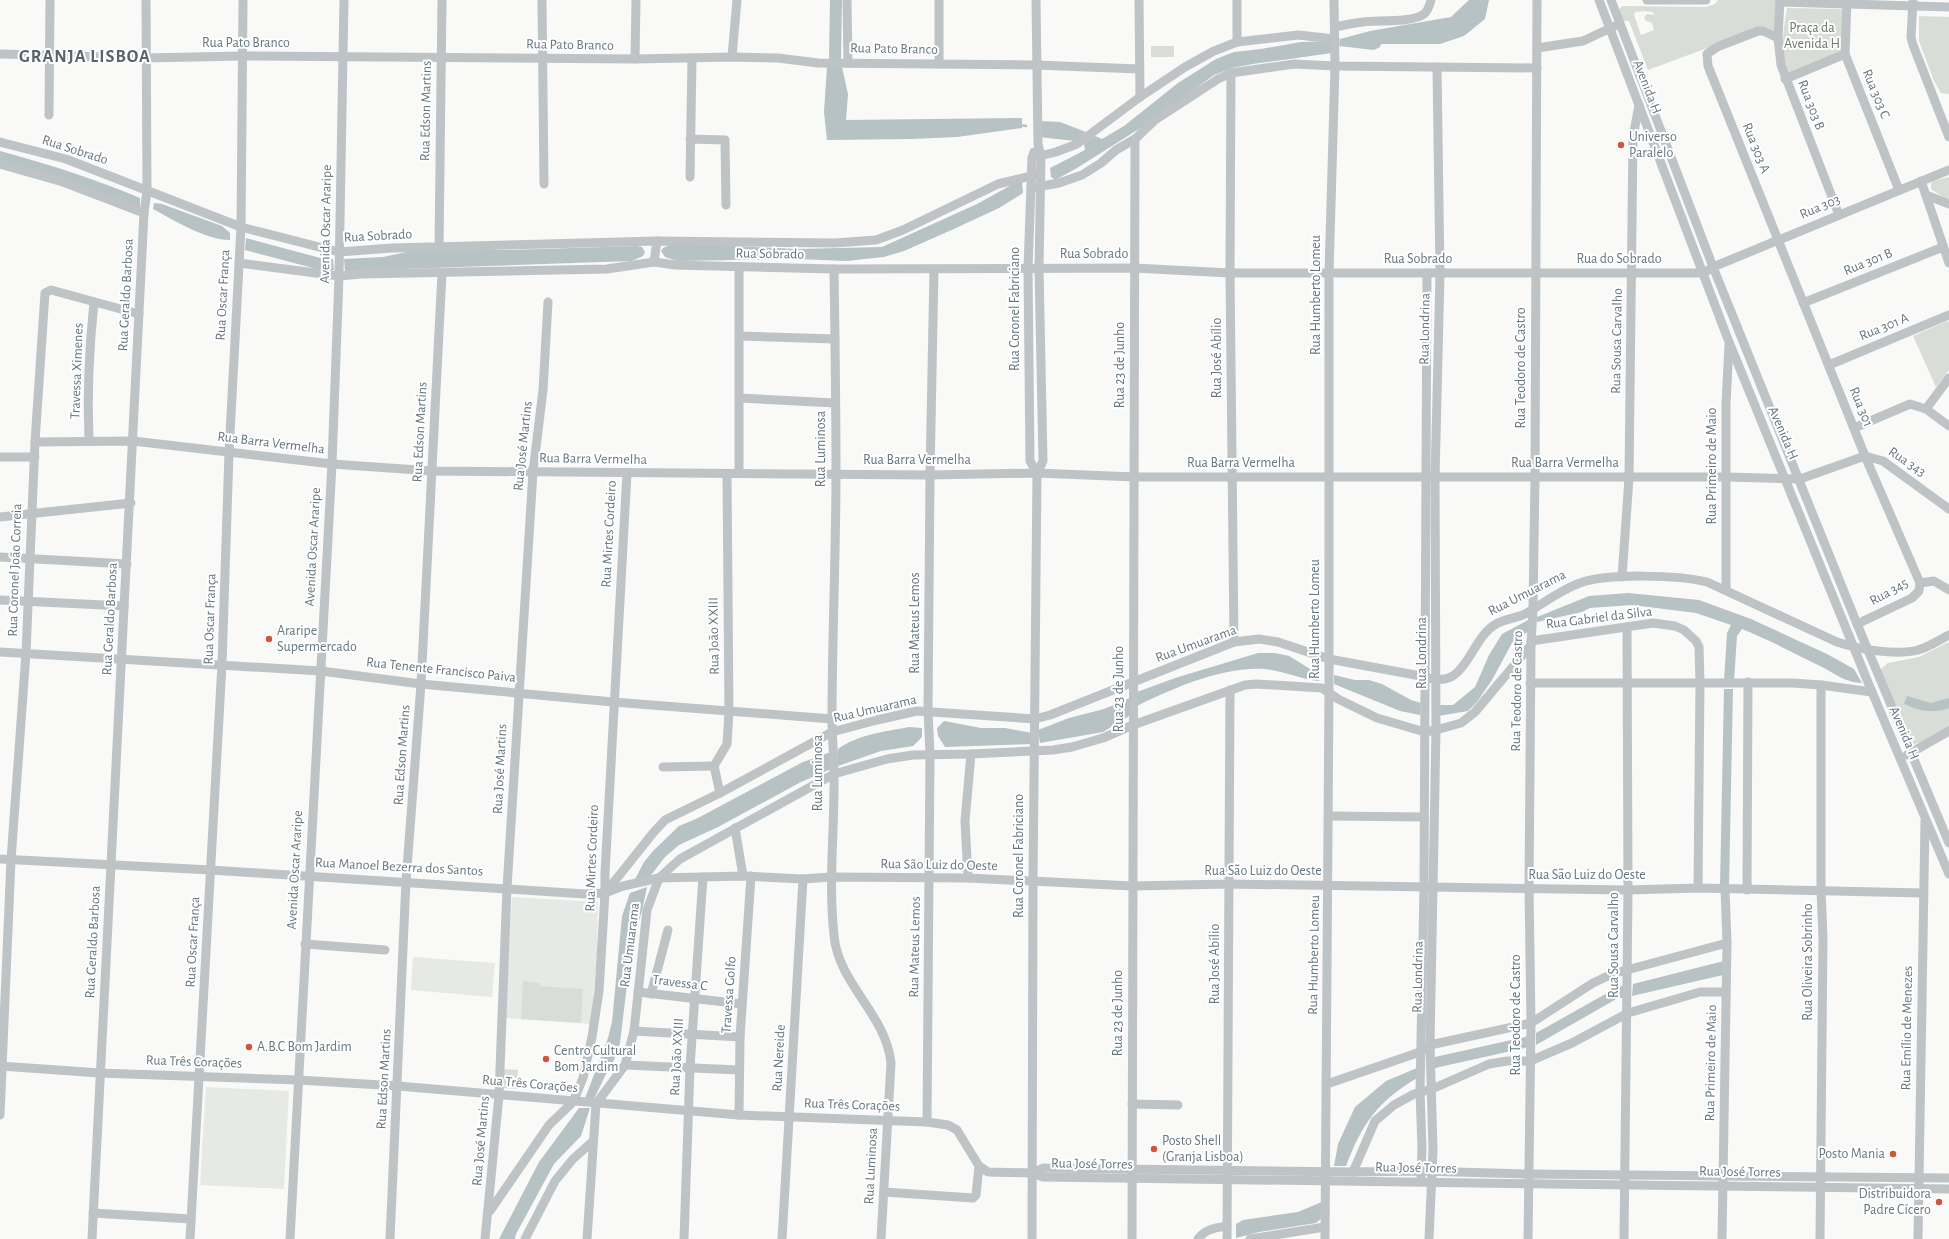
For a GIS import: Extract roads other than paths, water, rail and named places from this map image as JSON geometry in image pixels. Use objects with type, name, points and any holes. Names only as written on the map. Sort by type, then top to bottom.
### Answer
[{"type":"street","points":[[49,115],[50,0]]},
{"type":"street","name":"Rua Geraldo Barbosa","points":[[92,1239],[124,606],[131,503],[144,213],[147,190],[145,58],[146,0]]},
{"type":"street","name":"Rua Oscar França","points":[[190,1239],[222,664],[239,264],[244,0]]},
{"type":"street","name":"Avenida Oscar Araripe","points":[[290,1239],[332,464],[339,276],[344,0]]},
{"type":"street","name":"Rua Edson Martins","points":[[439,247],[442,0]]},
{"type":"street","points":[[542,0],[544,184]]},
{"type":"street","points":[[635,60],[636,0]]},
{"type":"street","points":[[732,58],[737,0]]},
{"type":"street","points":[[847,0],[848,63]]},
{"type":"street","points":[[939,0],[939,64]]},
{"type":"street","name":"Rua Coronel Fabriciano","points":[[1036,0],[1038,144],[1028,268],[1030,461],[1037,473]]},
{"type":"street","points":[[1139,0],[1140,97]]},
{"type":"street","points":[[1237,0],[1237,42]]},
{"type":"street","name":"Rua Humberto Lomeu","points":[[1325,1239],[1324,1180],[1327,1084],[1329,816],[1329,273],[1335,66],[1334,0]]},
{"type":"street","points":[[1335,26],[1364,22],[1390,21],[1424,14],[1431,0]]},
{"type":"street","name":"Rua Teodoro de Castro","points":[[1528,1239],[1531,1023],[1529,888],[1530,683],[1535,477],[1534,273],[1537,0]]},
{"type":"street","name":"Avenida H","points":[[1599,0],[1729,342],[1787,480],[1872,692],[1949,874]]},
{"type":"street","points":[[1611,1],[1622,0]]},
{"type":"street","points":[[1648,0],[1705,1]]},
{"type":"street","name":"Avenida H","points":[[1611,1],[1713,267],[1800,479],[1867,649],[1949,843]]},
{"type":"street","points":[[1780,1],[1913,4],[1949,8]]},
{"type":"street","name":"Rua 303 B","points":[[1780,1],[1778,38],[1780,65],[1838,215]]},
{"type":"street","name":"Rua 303 C","points":[[1846,3],[1845,54],[1899,190]]},
{"type":"street","points":[[1913,4],[1911,37],[1913,45],[1949,137]]},
{"type":"street","points":[[1536,48],[1583,41],[1620,24]]},
{"type":"street","name":"Rua 303 A","points":[[1778,38],[1763,31],[1758,31],[1710,51],[1707,59],[1708,66],[1778,241]]},
{"type":"street","points":[[1036,157],[1077,144],[1140,97],[1214,51],[1237,42],[1298,35],[1334,39]]},
{"type":"street","name":"Rua Pato Branco","points":[[0,54],[145,58],[243,56],[635,60],[778,58],[818,63],[1036,65],[1139,69]]},
{"type":"street","points":[[1785,79],[1845,54]]},
{"type":"street","points":[[690,177],[692,59]]},
{"type":"street","points":[[1035,187],[1059,183],[1082,175],[1101,163],[1116,150],[1135,139],[1155,120],[1218,79],[1231,73],[1294,64],[1335,66],[1537,68]]},
{"type":"street","name":"Rua Londrina","points":[[1430,1239],[1432,1182],[1432,1088],[1430,1045],[1436,730],[1435,478],[1440,274],[1437,67]]},
{"type":"street","name":"Rua José Abílio","points":[[1231,73],[1230,273],[1234,642]]},
{"type":"street","points":[[1633,90],[1644,86]]},
{"type":"street","name":"Rua Sousa Carvalho","points":[[1622,577],[1629,478],[1633,137],[1639,105]]},
{"type":"street","points":[[690,139],[725,140],[726,205]]},
{"type":"street","name":"Rua 23 de Junho","points":[[1132,1239],[1132,683],[1135,477],[1135,139]]},
{"type":"street","name":"Rua Sobrado","points":[[0,142],[66,160],[240,227],[339,252],[439,247],[657,241],[835,242],[876,240],[903,230],[998,184],[1036,175]]},
{"type":"street","points":[[0,164],[63,182],[144,213]]},
{"type":"street","name":"Rua 303","points":[[1704,273],[1713,267],[1949,170]]},
{"type":"street","points":[[1921,181],[1949,263]]},
{"type":"street","name":"Rua Coronel Fabriciano","points":[[1032,1239],[1033,881],[1037,473],[1044,461],[1039,268],[1035,187]]},
{"type":"street","points":[[1926,195],[1949,204]]},
{"type":"street","points":[[654,262],[657,241]]},
{"type":"street","name":"Rua 301","points":[[1778,241],[1865,456],[1920,583]]},
{"type":"street","name":"Rua 301 B","points":[[1803,303],[1943,247]]},
{"type":"street","name":"Rua Sobrado","points":[[239,264],[339,276],[361,274],[607,269],[654,262],[675,265],[834,269],[1134,268],[1230,273],[1534,273]]},
{"type":"street","points":[[739,267],[739,473]]},
{"type":"street","name":"Rua Mateus Lemos","points":[[927,1122],[930,754],[928,711],[934,268]]},
{"type":"street","name":"Rua Luminosa","points":[[834,269],[836,473],[832,719],[834,774],[831,877],[834,935],[838,958],[883,1031],[890,1050],[891,1063],[881,1239]]},
{"type":"street","name":"Rua Edson Martins","points":[[390,1239],[406,881],[421,684],[442,273]]},
{"type":"street","name":"Rua Londrina","points":[[1421,1182],[1420,1052],[1424,887],[1426,677],[1427,273]]},
{"type":"street","name":"Rua do Sobrado","points":[[1534,273],[1704,273]]},
{"type":"street","name":"Rua Coronel João Correia","points":[[0,1115],[11,860],[26,653],[35,442],[45,293],[51,290],[140,314]]},
{"type":"street","name":"Travessa Ximenes","points":[[89,440],[87,398],[88,352],[94,302]]},
{"type":"street","name":"Rua José Martins","points":[[485,1239],[489,1212],[499,1095],[507,888],[519,693],[533,472],[543,390],[548,302]]},
{"type":"street","name":"Rua 301 A","points":[[1829,365],[1949,315]]},
{"type":"street","points":[[739,336],[835,339]]},
{"type":"street","name":"Rua Primeiro de Maio","points":[[1726,590],[1726,404],[1729,342]]},
{"type":"street","points":[[1739,366],[1751,361]]},
{"type":"street","points":[[1926,409],[1949,378]]},
{"type":"street","points":[[740,398],[835,403]]},
{"type":"street","points":[[1854,428],[1905,405],[1916,405],[1926,409],[1949,426]]},
{"type":"street","name":"Rua Barra Vermelha","points":[[35,442],[89,440],[133,441],[332,464],[432,471],[727,474],[836,473],[930,475],[1037,473],[1135,477],[1727,477],[1787,480],[1800,479]]},
{"type":"street","name":"Rua 343","points":[[1800,479],[1865,456],[1883,461],[1949,509]]},
{"type":"street","points":[[0,457],[35,457]]},
{"type":"street","name":"Rua Mirtes Cordeiro","points":[[489,1212],[548,1125],[573,1102],[583,1078],[592,1037],[599,991],[605,893],[613,702],[627,473]]},
{"type":"street","name":"Rua João XXIII","points":[[714,766],[727,744],[729,712],[727,474]]},
{"type":"street","points":[[0,517],[131,503]]},
{"type":"street","points":[[0,557],[127,564]]},
{"type":"street","name":"Rua Umuarama","points":[[605,893],[653,833],[666,820],[720,793],[832,732],[917,711],[1035,719],[1050,715],[1234,642],[1259,639],[1272,641],[1329,659],[1426,677],[1436,681],[1453,676],[1460,670],[1466,664],[1481,637],[1489,628],[1497,623],[1523,614],[1580,583],[1590,580],[1622,577],[1691,578],[1707,582],[1814,632],[1854,648],[1909,652],[1932,644],[1949,635]]},
{"type":"street","name":"Rua 345","points":[[1857,624],[1912,598],[1919,591],[1920,583],[1934,581],[1949,590]]},
{"type":"street","points":[[0,600],[124,606]]},
{"type":"street","points":[[1425,622],[1435,623]]},
{"type":"street","name":"Rua Gabriel da Silva","points":[[1531,643],[1653,623],[1675,626],[1684,630],[1696,641],[1700,657],[1700,682]]},
{"type":"street","name":"Rua Sousa Carvalho","points":[[1624,1239],[1628,1013],[1627,627]]},
{"type":"street","name":"Rua Umuarama","points":[[596,1104],[626,1065],[634,1031],[642,945],[648,910],[659,878],[680,859],[834,774],[887,759],[930,754],[1034,751],[1072,747],[1103,738],[1133,725],[1230,690],[1256,684],[1322,688],[1338,699],[1377,718],[1425,732],[1436,730],[1461,722],[1475,712],[1531,643]]},
{"type":"street","name":"Rua Tenente Francisco Paiva","points":[[0,652],[122,658],[321,671],[421,684],[729,712],[832,719]]},
{"type":"street","points":[[1698,888],[1700,682]]},
{"type":"street","points":[[1530,683],[1628,684],[1748,682],[1821,685],[1872,692]]},
{"type":"street","points":[[1747,890],[1748,682]]},
{"type":"street","name":"Rua Oliveira Sobrinho","points":[[1820,1239],[1823,938],[1821,890],[1821,685]]},
{"type":"street","name":"Rua José Abílio","points":[[1227,1239],[1230,690]]},
{"type":"street","points":[[1900,758],[1912,753],[1949,731]]},
{"type":"street","points":[[968,878],[965,821],[970,754]]},
{"type":"street","points":[[663,767],[714,766],[720,793]]},
{"type":"street","points":[[1329,816],[1424,817]]},
{"type":"street","name":"Rua Emílio de Menezes","points":[[1918,1239],[1925,818]]},
{"type":"street","name":"Travessa Golfo","points":[[735,828],[747,876],[740,1037],[739,1115]]},
{"type":"street","name":"Rua Manoel Bezerra dos Santos","points":[[0,859],[111,864],[605,893]]},
{"type":"street","name":"Rua São Luiz do Oeste","points":[[605,893],[623,886],[659,878],[747,876],[803,879],[831,877],[968,878],[1132,886],[1229,884],[1628,890],[1725,888],[1747,890],[1923,892]]},
{"type":"street","name":"Rua João XXIII","points":[[684,1239],[690,1067],[703,877]]},
{"type":"street","name":"Rua Nereide","points":[[782,1239],[803,879]]},
{"type":"street","name":"Rua Primeiro de Maio","points":[[1722,1239],[1727,943],[1725,888]]},
{"type":"street","points":[[651,994],[668,930]]},
{"type":"street","points":[[1327,1084],[1420,1052],[1430,1045],[1531,1023],[1594,983],[1627,969],[1652,964],[1727,943]]},
{"type":"street","points":[[305,944],[385,950]]},
{"type":"street","name":"Travessa C","points":[[638,992],[742,1004]]},
{"type":"street","points":[[1353,1172],[1375,1121],[1394,1104],[1489,1064],[1507,1061],[1530,1061],[1572,1043],[1628,1013],[1700,992],[1726,992]]},
{"type":"street","points":[[634,1031],[740,1037]]},
{"type":"street","points":[[626,1065],[739,1070]]},
{"type":"street","name":"Rua Três Corações","points":[[1,1066],[100,1073],[298,1080],[398,1086],[688,1112],[927,1122],[948,1125],[957,1130],[979,1166]]},
{"type":"street","points":[[587,1239],[592,1142],[596,1104]]},
{"type":"street","points":[[1132,1104],[1178,1105]]},
{"type":"street","points":[[525,1239],[556,1181],[573,1159],[592,1142]]},
{"type":"street","points":[[884,1192],[973,1198],[976,1195],[979,1166],[988,1172],[1033,1173]]},
{"type":"street","name":"Rua José Torres","points":[[1033,1173],[1043,1168],[1353,1172],[1421,1171],[1528,1174],[1625,1180],[1821,1182],[1949,1178]]},
{"type":"street","name":"Rua José Torres","points":[[1033,1173],[1043,1178],[1227,1181],[1324,1180],[1528,1185],[1625,1180]]},
{"type":"street","name":"Rua José Torres","points":[[1821,1182],[1949,1189]]},
{"type":"street","points":[[93,1213],[191,1219]]},
{"type":"street","points":[[1198,1239],[1203,1233],[1212,1228],[1227,1226]]},
{"type":"street","points":[[1250,1239],[1325,1227]]},
{"type":"waterway","points":[[1020,125],[1026,126]]},
{"type":"place","name":"Universo Paralelo","points":[[1621,145]]},
{"type":"place","name":"Araripe Supermercado","points":[[269,639]]},
{"type":"place","name":"A.B.C Bom Jardim","points":[[249,1047]]},
{"type":"place","name":"Centro Cultural Bom Jardim","points":[[546,1059]]},
{"type":"place","name":"Posto Shell (Granja Lisboa)","points":[[1154,1149]]},
{"type":"place","name":"Posto Mania","points":[[1893,1154]]},
{"type":"place","name":"Distribuidora Padre Cícero","points":[[1939,1202]]},
{"type":"district","name":"GRANJA LISBOA","points":[[85,57]]},
{"type":"park label","name":"Praça da Avenida H","points":[[1812,36]]}]
